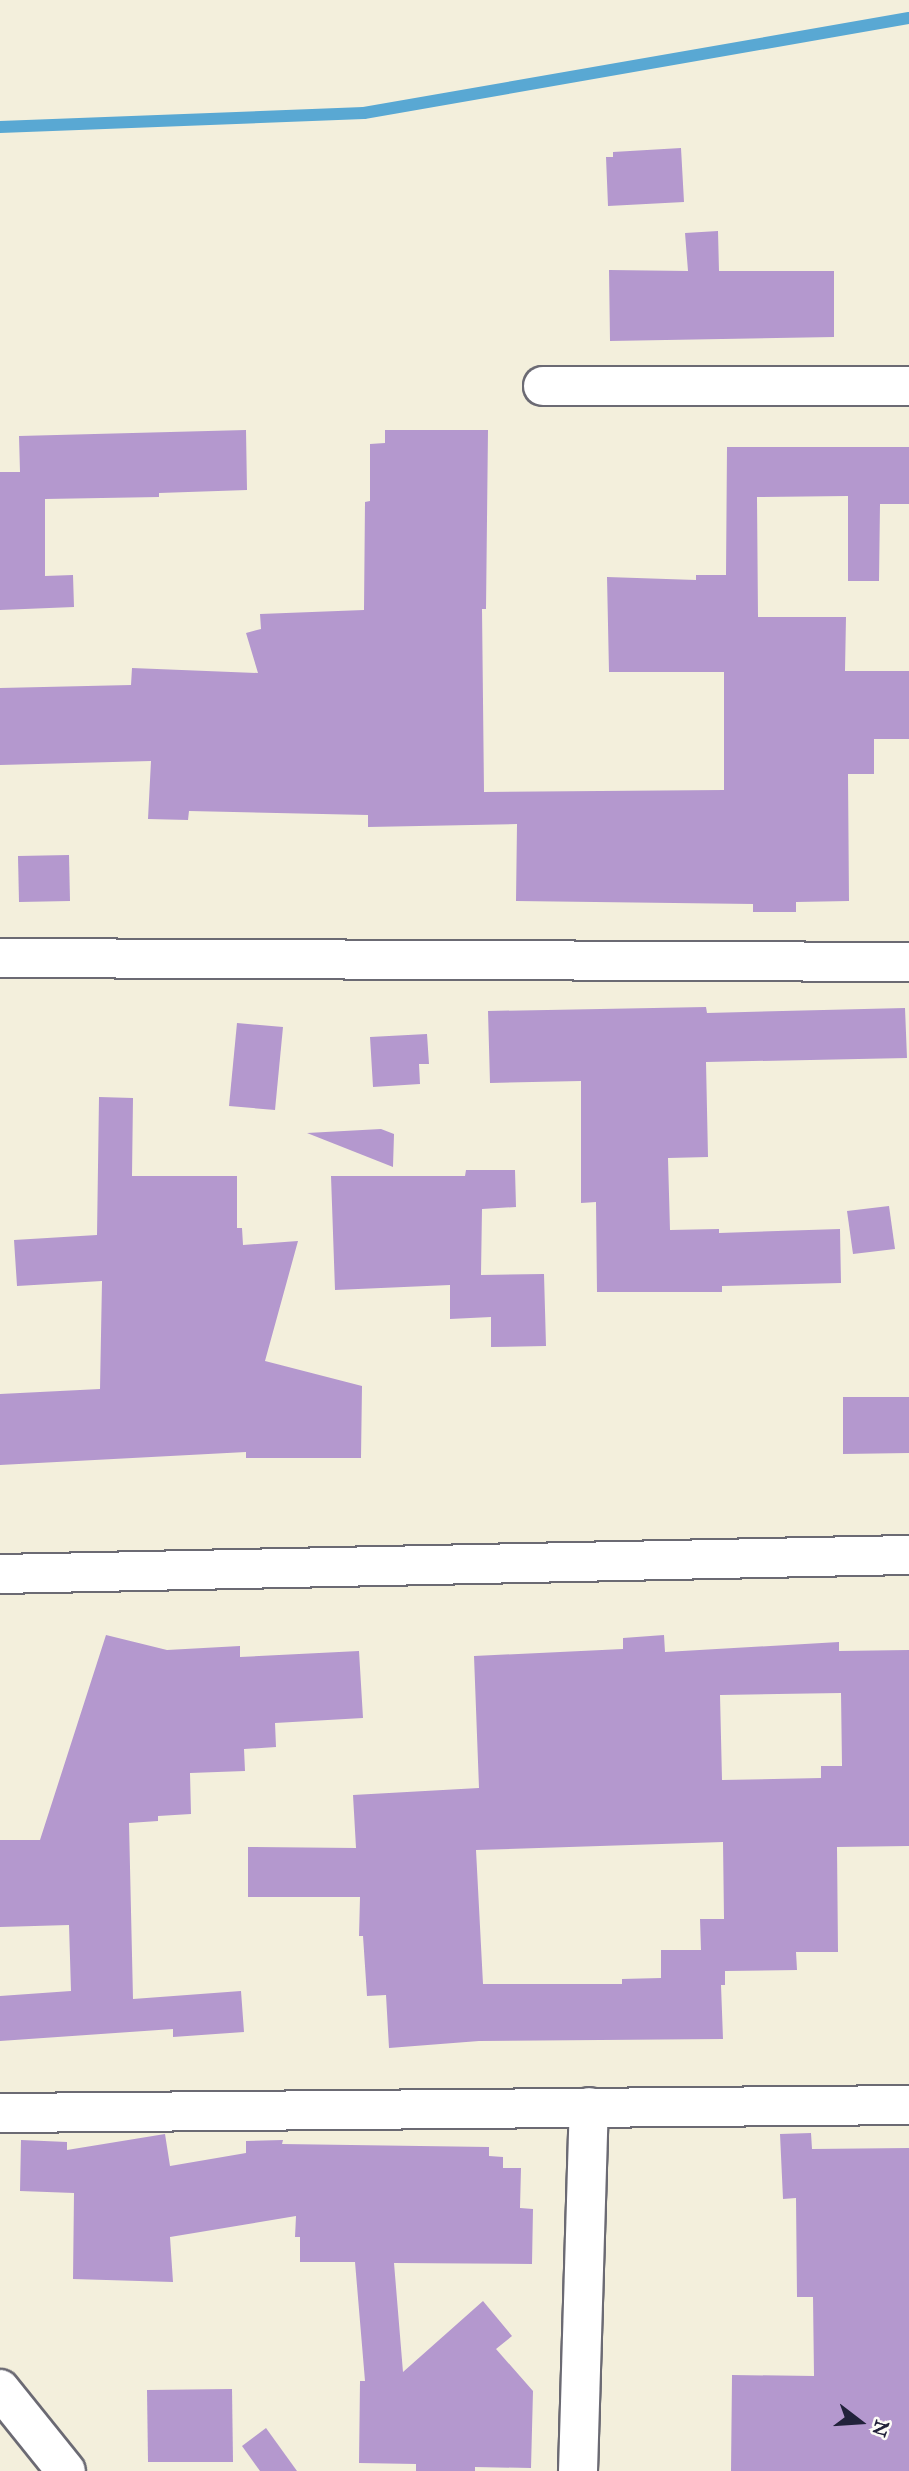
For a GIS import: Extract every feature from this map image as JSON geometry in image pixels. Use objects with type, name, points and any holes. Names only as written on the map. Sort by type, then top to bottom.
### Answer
[{"type":"street","points":[[543,386],[909,386]]},
{"type":"street","points":[[0,958],[909,962]]},
{"type":"street","points":[[0,1574],[909,1555]]},
{"type":"street","points":[[0,2113],[909,2105]]},
{"type":"street","points":[[578,2471],[589,2107]]},
{"type":"street","points":[[0,2389],[66,2471]]},
{"type":"building","points":[[681,148],[684,202],[608,206],[606,157],[613,157],[613,152]]},
{"type":"building","points":[[718,231],[719,271],[834,271],[834,337],[610,341],[609,270],[688,271],[685,233]]},
{"type":"building","points":[[246,430],[247,490],[159,493],[159,497],[45,499],[45,576],[73,575],[74,607],[0,610],[0,472],[20,472],[19,436]]},
{"type":"building","points":[[385,430],[488,430],[486,609],[482,609],[484,792],[724,790],[724,672],[609,672],[607,577],[696,580],[696,575],[726,575],[727,447],[909,447],[909,504],[880,504],[879,581],[848,581],[848,496],[757,497],[758,617],[846,617],[845,671],[909,671],[909,739],[874,739],[874,774],[848,774],[849,901],[796,902],[796,912],[753,912],[753,904],[516,901],[517,824],[368,827],[368,815],[189,811],[188,820],[148,819],[151,761],[0,765],[0,688],[131,685],[132,668],[258,673],[246,633],[261,629],[260,614],[364,610],[365,502],[370,501],[370,444],[385,443]]},
{"type":"building","points":[[69,855],[70,901],[19,902],[18,856]]},
{"type":"building","points":[[706,1007],[707,1013],[905,1008],[907,1058],[706,1062],[708,1157],[668,1158],[670,1230],[719,1229],[719,1233],[840,1229],[841,1283],[722,1286],[722,1292],[597,1292],[596,1202],[581,1203],[581,1081],[490,1083],[488,1011]]},
{"type":"building","points":[[237,1023],[283,1027],[275,1110],[229,1106]]},
{"type":"building","points":[[427,1034],[429,1064],[419,1064],[420,1084],[373,1087],[370,1037]]},
{"type":"building","points":[[99,1097],[133,1098],[132,1176],[237,1176],[237,1228],[242,1228],[243,1245],[298,1241],[265,1361],[362,1386],[361,1458],[246,1458],[246,1452],[0,1465],[0,1394],[100,1389],[102,1281],[17,1286],[14,1240],[97,1235]]},
{"type":"building","points":[[381,1129],[394,1134],[393,1167],[307,1133]]},
{"type":"building","points":[[466,1170],[515,1170],[516,1207],[482,1209],[481,1275],[544,1274],[546,1346],[491,1347],[491,1317],[450,1319],[450,1285],[335,1290],[331,1176],[465,1176]]},
{"type":"building","points":[[889,1206],[895,1249],[853,1254],[847,1211]]},
{"type":"building","points":[[843,1397],[909,1397],[909,1453],[843,1454]]},
{"type":"building","points":[[106,1635],[167,1650],[240,1646],[240,1657],[359,1651],[363,1718],[275,1723],[276,1747],[244,1749],[245,1771],[190,1773],[191,1814],[158,1816],[158,1821],[129,1823],[133,1999],[241,1991],[244,2032],[173,2037],[173,2029],[0,2041],[0,1996],[71,1991],[69,1925],[0,1927],[0,1840],[40,1840]]},
{"type":"building","points":[[664,1635],[665,1652],[839,1642],[839,1651],[909,1650],[909,1846],[837,1847],[838,1952],[796,1952],[797,1970],[725,1971],[725,1985],[721,1985],[723,2039],[479,2041],[389,2048],[386,1995],[367,1996],[363,1936],[359,1936],[360,1897],[248,1897],[248,1847],[356,1848],[353,1795],[479,1788],[474,1656],[623,1649],[623,1638]],"holes":[[[841,1693],[842,1766],[821,1766],[821,1778],[722,1780],[720,1695]],[[723,1842],[724,1919],[700,1919],[701,1950],[661,1950],[661,1978],[622,1979],[622,1984],[483,1984],[476,1850]]]},
{"type":"building","points":[[811,2133],[812,2149],[909,2148],[909,2471],[731,2471],[732,2375],[814,2376],[813,2297],[797,2297],[796,2198],[783,2199],[780,2134]]},
{"type":"building","points":[[165,2134],[170,2166],[246,2153],[246,2141],[283,2140],[282,2144],[489,2147],[489,2156],[503,2157],[503,2168],[521,2168],[520,2208],[533,2209],[532,2264],[394,2263],[403,2372],[483,2301],[512,2336],[496,2349],[533,2391],[531,2468],[475,2467],[475,2471],[416,2471],[416,2464],[359,2463],[360,2381],[365,2381],[355,2262],[300,2262],[300,2237],[295,2237],[296,2216],[170,2237],[173,2282],[73,2279],[74,2193],[20,2191],[21,2140],[67,2142],[67,2150]]},
{"type":"building","points":[[232,2389],[233,2462],[148,2462],[147,2390]]},
{"type":"building","points":[[266,2428],[297,2471],[260,2471],[242,2446]]},
{"type":"waterway","points":[[0,127],[364,113],[909,18]]}]
